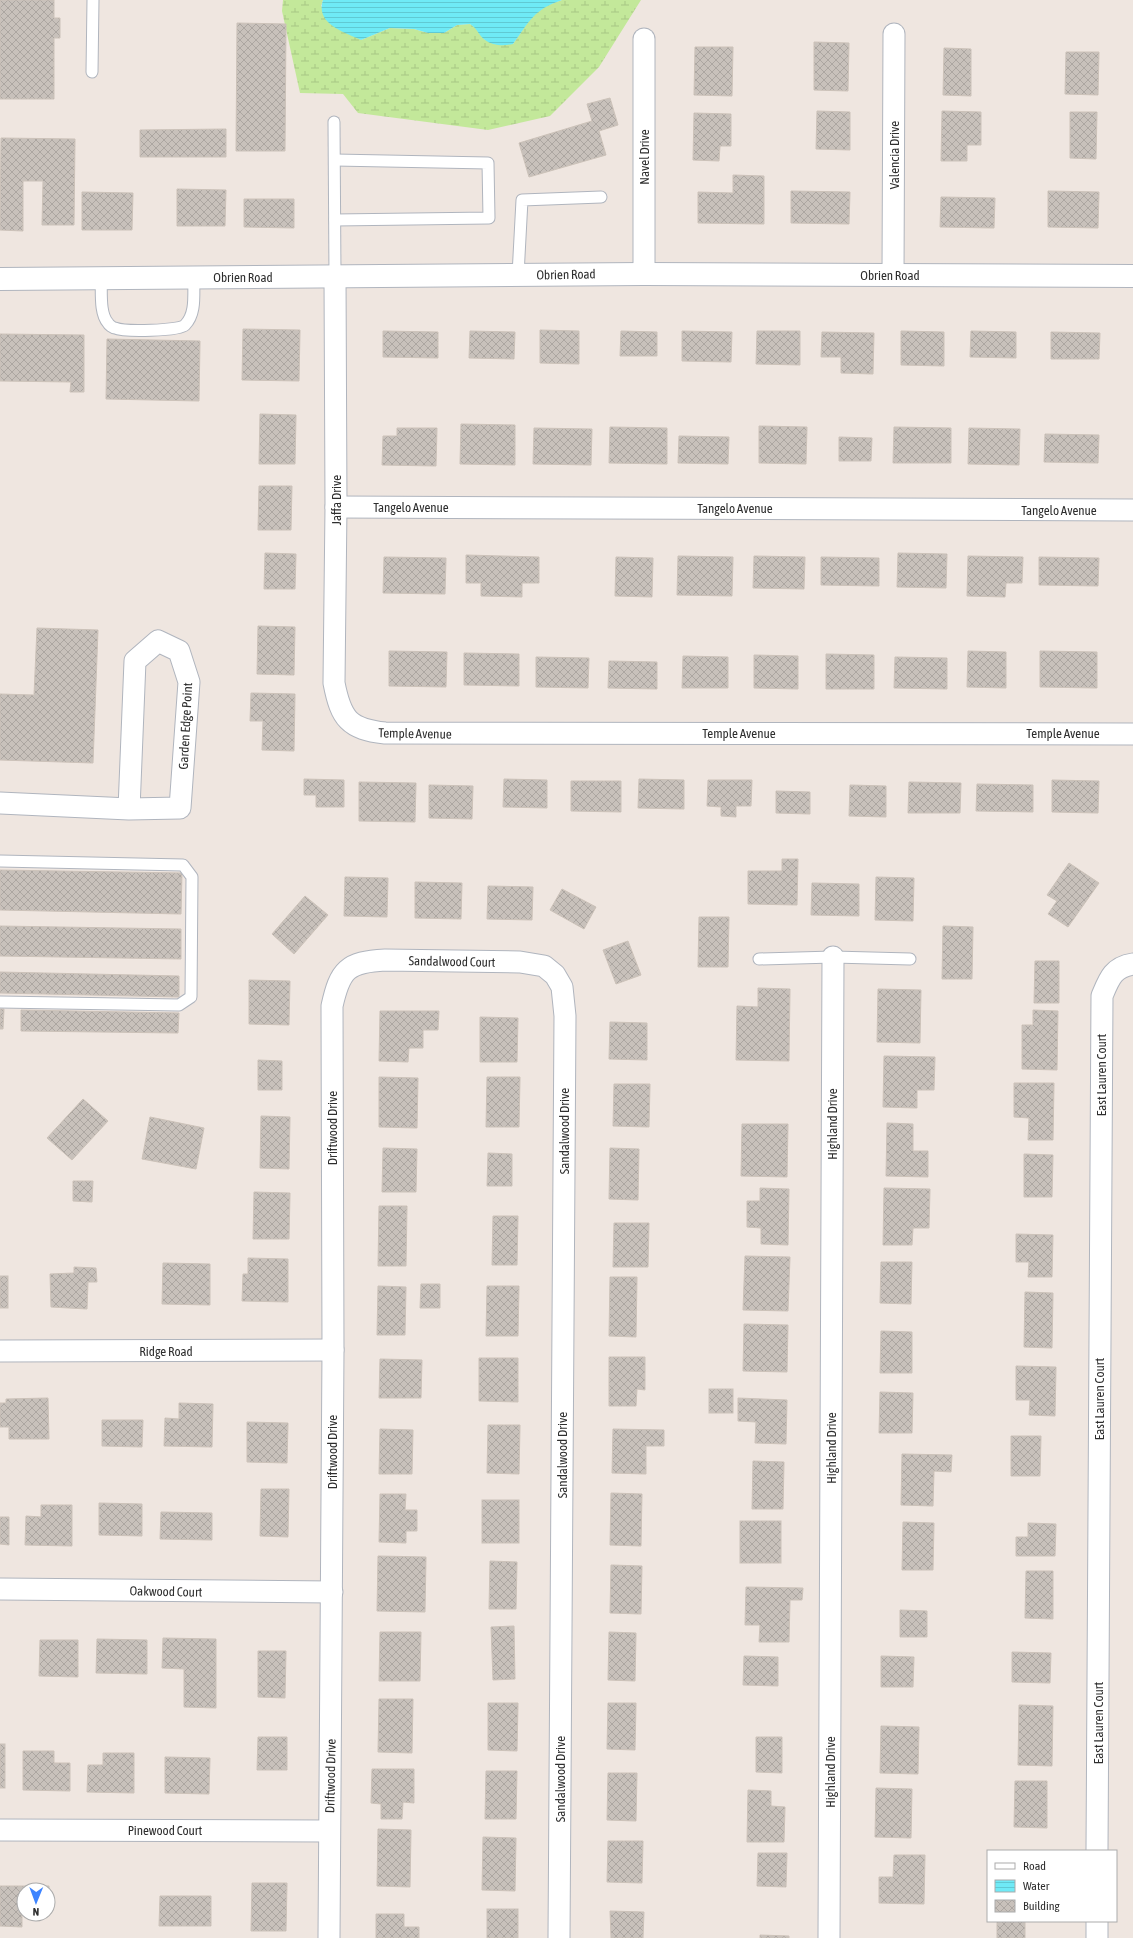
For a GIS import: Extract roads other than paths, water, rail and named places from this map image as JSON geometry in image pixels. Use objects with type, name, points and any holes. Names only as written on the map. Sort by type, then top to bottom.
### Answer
[{"type":"street","name":"Valencia Drive","points":[[893,275],[894,34]]},
{"type":"street","name":"Navel Drive","points":[[644,40],[644,274]]},
{"type":"street","name":"Obrien Road","points":[[0,279],[644,274],[1133,276]]},
{"type":"street","name":"Jaffa Drive","points":[[335,276],[336,507],[334,683],[338,703],[349,721]]},
{"type":"street","name":"Tangelo Avenue","points":[[336,507],[1133,510]]},
{"type":"street","name":"Garden Edge Point","points":[[0,803],[129,809],[180,808],[189,682],[179,651],[158,642],[135,661],[129,809]]},
{"type":"street","name":"Temple Avenue","points":[[349,721],[366,731],[385,733],[1133,734]]},
{"type":"street","name":"Highland Drive","points":[[829,1938],[833,957]]},
{"type":"street","name":"Sandalwood Court","points":[[347,969],[366,961],[385,960],[520,962],[544,966],[555,975]]},
{"type":"street","name":"East Lauren Court","points":[[1097,1850],[1102,996],[1111,976],[1124,966],[1133,964]]},
{"type":"street","name":"Driftwood Drive","points":[[329,1938],[333,1350],[332,1006],[337,983],[347,969]]},
{"type":"street","name":"Sandalwood Drive","points":[[555,975],[562,987],[565,1016],[559,1938]]},
{"type":"street","name":"Ridge Road","points":[[0,1351],[333,1350]]},
{"type":"street","name":"Oakwood Court","points":[[0,1590],[332,1592]]},
{"type":"street","name":"Pinewood Court","points":[[0,1830],[329,1831]]},
{"type":"street","points":[[1097,1922],[1097,1938]]},
{"type":"lane","points":[[92,72],[93,0]]},
{"type":"lane","points":[[334,122],[335,276]]},
{"type":"lane","points":[[334,160],[488,163],[488,218],[335,220]]},
{"type":"lane","points":[[518,275],[522,200],[601,197]]},
{"type":"lane","points":[[101,278],[104,318],[108,324],[116,329],[164,330],[176,329],[185,326],[189,319],[193,309],[194,277]]},
{"type":"lane","points":[[0,861],[183,865],[192,877],[191,997],[179,1006],[0,1002]]},
{"type":"lane","points":[[759,959],[833,957],[910,959]]},
{"type":"water","points":[[323,0],[562,0],[538,12],[513,44],[502,45],[485,40],[470,24],[457,25],[444,33],[428,33],[414,29],[390,28],[361,40],[339,30],[327,21],[323,15]]}]
